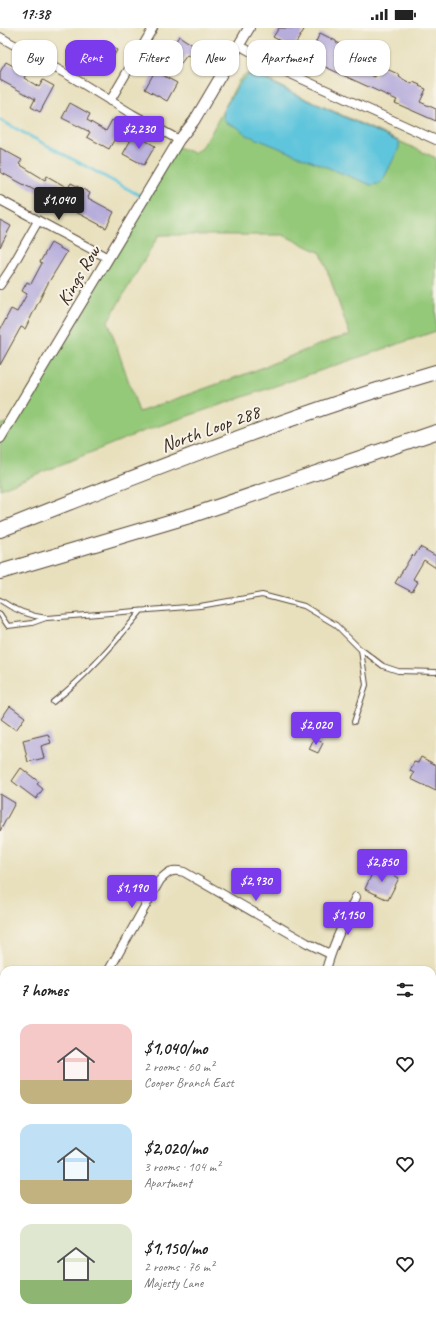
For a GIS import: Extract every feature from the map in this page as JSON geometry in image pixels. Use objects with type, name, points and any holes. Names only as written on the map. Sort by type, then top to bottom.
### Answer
[{"type":"highway","name":"North Loop 288","points":[[0,530],[133,477],[240,437],[356,396],[436,372]]},
{"type":"highway","points":[[0,572],[193,515],[436,432]]},
{"type":"street","points":[[110,101],[153,28]]},
{"type":"street","name":"Kings Row","points":[[239,45],[249,28]]},
{"type":"street","points":[[0,37],[179,140]]},
{"type":"street","points":[[239,45],[282,70],[436,140]]},
{"type":"street","name":"Kings Row","points":[[0,438],[179,140],[194,121],[221,76]]},
{"type":"street","points":[[0,200],[108,258]]},
{"type":"street","points":[[0,285],[38,221]]},
{"type":"street","points":[[111,966],[160,880],[167,873],[175,870],[184,872],[307,943],[330,954]]},
{"type":"street","points":[[327,966],[341,926],[356,897]]},
{"type":"lane","points":[[0,600],[12,608],[47,618],[200,606],[262,595],[304,606],[336,625],[361,650],[383,666],[398,671],[436,672]]},
{"type":"lane","points":[[53,702],[110,650],[141,611]]},
{"type":"lane","points":[[0,614],[8,626],[32,623],[47,618]]},
{"type":"lane","points":[[354,722],[366,685],[361,650]]},
{"type":"green space","points":[[247,74],[247,76],[261,76],[289,91],[436,158],[436,331],[144,431],[0,489],[0,425],[10,422],[175,146],[194,153],[201,147],[210,135],[239,80]],"holes":[[[159,235],[283,235],[321,253],[350,335],[331,340],[251,372],[139,412],[108,321]]]},
{"type":"water","points":[[248,76],[263,78],[277,86],[399,142],[399,148],[383,180],[378,184],[371,185],[247,135],[237,127],[227,123],[223,118],[224,109],[242,80]]},
{"type":"building","points":[[279,28],[305,28],[298,40],[278,40],[273,37]]},
{"type":"building","points":[[320,33],[334,40],[334,71],[326,67],[326,40],[317,40]]},
{"type":"building","points":[[179,36],[191,44],[191,57],[187,55],[183,60],[183,40],[177,40]]},
{"type":"building","points":[[6,62],[12,65],[12,76],[25,76],[24,78],[39,87],[43,80],[54,86],[40,112],[31,107],[35,99],[0,80],[0,72]]},
{"type":"building","points":[[390,70],[400,75],[399,77],[412,84],[413,82],[426,89],[420,102],[436,109],[436,121],[395,103],[397,100],[345,76],[390,76]]},
{"type":"building","points":[[152,76],[164,76],[177,83],[167,101],[145,89]]},
{"type":"building","points":[[70,103],[90,114],[87,120],[106,131],[112,120],[122,126],[109,149],[87,137],[90,132],[62,118]]},
{"type":"building","points":[[134,134],[155,146],[144,165],[123,154]]},
{"type":"building","points":[[0,148],[22,160],[19,164],[45,180],[47,176],[68,188],[71,183],[90,193],[88,198],[114,212],[106,228],[0,172]]},
{"type":"building","points":[[0,220],[11,226],[0,247]]},
{"type":"building","points":[[51,243],[67,252],[47,285],[25,329],[21,327],[0,365],[0,330],[11,309],[17,312],[27,294],[22,291],[27,282],[31,284],[42,263],[40,262]]},
{"type":"building","points":[[420,547],[436,556],[436,568],[424,560],[413,579],[418,582],[412,592],[395,583],[412,555],[414,557]]},
{"type":"building","points":[[10,706],[25,717],[16,730],[1,719]]},
{"type":"building","points":[[48,734],[51,743],[41,746],[44,758],[28,762],[23,740]]},
{"type":"building","points":[[314,738],[323,743],[318,753],[309,749]]},
{"type":"building","points":[[421,757],[436,765],[436,791],[411,779],[414,773],[410,771],[414,762],[418,763]]},
{"type":"building","points":[[21,768],[39,782],[37,784],[43,789],[36,799],[12,781]]},
{"type":"building","points":[[0,794],[15,803],[0,831]]},
{"type":"building","points":[[375,867],[399,878],[388,900],[365,889]]},
{"type":"waterway","points":[[0,120],[139,195]]}]
